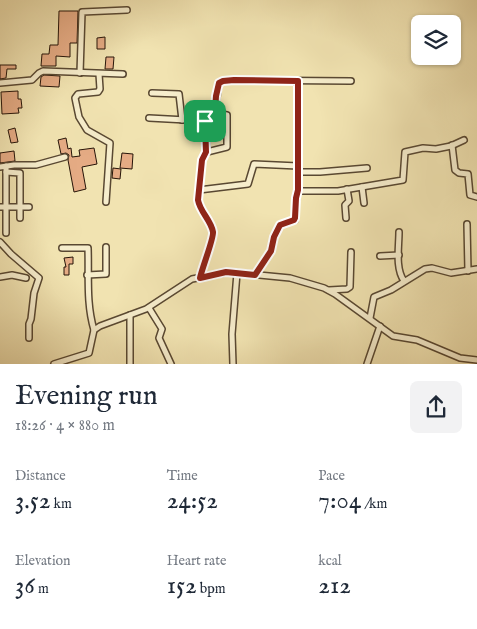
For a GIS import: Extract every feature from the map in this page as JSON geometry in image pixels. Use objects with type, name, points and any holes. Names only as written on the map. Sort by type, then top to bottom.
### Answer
[{"type":"street","points":[[80,73],[82,12],[127,10]]},
{"type":"street","points":[[0,83],[32,80],[43,71],[123,74]]},
{"type":"street","points":[[99,74],[100,89],[98,92],[78,94],[75,98],[78,117],[87,130],[110,143],[106,202]]},
{"type":"street","points":[[149,118],[205,121],[215,112],[217,87],[223,81],[351,82]]},
{"type":"street","points":[[255,275],[271,251],[274,237],[280,225],[294,220],[298,190],[298,81]]},
{"type":"street","points":[[152,93],[179,94],[182,120]]},
{"type":"street","points":[[206,152],[227,147],[227,115],[215,112]]},
{"type":"street","points":[[200,278],[213,236],[210,225],[199,206],[202,160],[206,152],[205,121]]},
{"type":"street","points":[[298,190],[315,192],[347,189],[403,180],[405,152],[422,148],[433,149],[464,140]]},
{"type":"street","points":[[452,145],[456,170],[458,173],[468,174],[470,195],[477,197]]},
{"type":"street","points":[[6,233],[3,207],[6,172],[3,166],[36,165],[65,157]]},
{"type":"street","points":[[199,190],[248,184],[253,165],[255,164],[320,172],[367,168]]},
{"type":"street","points":[[6,172],[20,173],[20,218]]},
{"type":"street","points":[[362,187],[364,203]]},
{"type":"street","points":[[346,218],[345,205],[349,201],[347,189]]},
{"type":"street","points":[[3,207],[28,207]]},
{"type":"street","points":[[467,224],[468,271]]},
{"type":"street","points":[[399,232],[399,264],[403,279]]},
{"type":"street","points":[[0,242],[38,278],[29,324],[29,338]]},
{"type":"street","points":[[87,275],[106,274],[106,247]]},
{"type":"street","points":[[54,364],[88,353],[94,330],[90,311],[87,275],[88,248],[62,248]]},
{"type":"street","points":[[329,290],[347,289],[350,287],[350,252]]},
{"type":"street","points":[[380,256],[399,255]]},
{"type":"street","points":[[370,318],[374,297],[391,290],[403,279],[428,268],[450,273],[477,270]]},
{"type":"street","points":[[94,330],[149,308],[186,282],[226,272],[290,278],[307,282],[329,290],[397,337],[417,340],[460,358],[477,360]]},
{"type":"street","points":[[233,364],[232,334],[237,273]]},
{"type":"street","points":[[0,277],[12,275],[26,278]]},
{"type":"street","points":[[149,308],[162,329],[159,338],[171,364]]},
{"type":"street","points":[[130,316],[130,364]]},
{"type":"street","points":[[367,364],[380,326]]},
{"type":"building","points":[[59,11],[78,11],[77,43],[70,43],[70,57],[56,56],[56,66],[41,66],[42,54],[49,54],[50,45],[58,45]]},
{"type":"building","points":[[105,37],[105,49],[97,49],[97,38]]},
{"type":"building","points":[[106,57],[114,57],[113,69],[105,69]]},
{"type":"building","points":[[0,65],[16,65],[16,69],[7,69],[6,78],[0,79]]},
{"type":"building","points":[[44,75],[60,76],[59,87],[40,86],[41,77]]},
{"type":"building","points":[[18,91],[18,99],[21,99],[22,108],[18,108],[19,113],[2,114],[1,92]]},
{"type":"building","points":[[15,128],[18,142],[11,143],[8,130]]},
{"type":"building","points":[[66,138],[68,149],[71,148],[72,157],[80,156],[79,150],[94,148],[97,164],[82,167],[86,189],[74,192],[68,160],[69,155],[66,153],[61,154],[58,140]]},
{"type":"building","points":[[14,151],[15,161],[0,163],[0,153]]},
{"type":"building","points":[[122,153],[133,154],[132,169],[120,168]]},
{"type":"building","points":[[113,168],[121,169],[120,179],[112,178]]},
{"type":"building","points":[[73,257],[73,264],[69,264],[69,275],[64,275],[64,267],[66,267],[64,258]]},
{"type":"route","points":[[234,80],[298,81],[298,190],[295,218],[280,225],[274,237],[271,251],[255,275],[226,272],[200,278],[213,236],[213,232],[199,206],[198,200],[202,160],[206,152],[205,121],[215,112],[217,87],[220,82],[234,80]]}]
